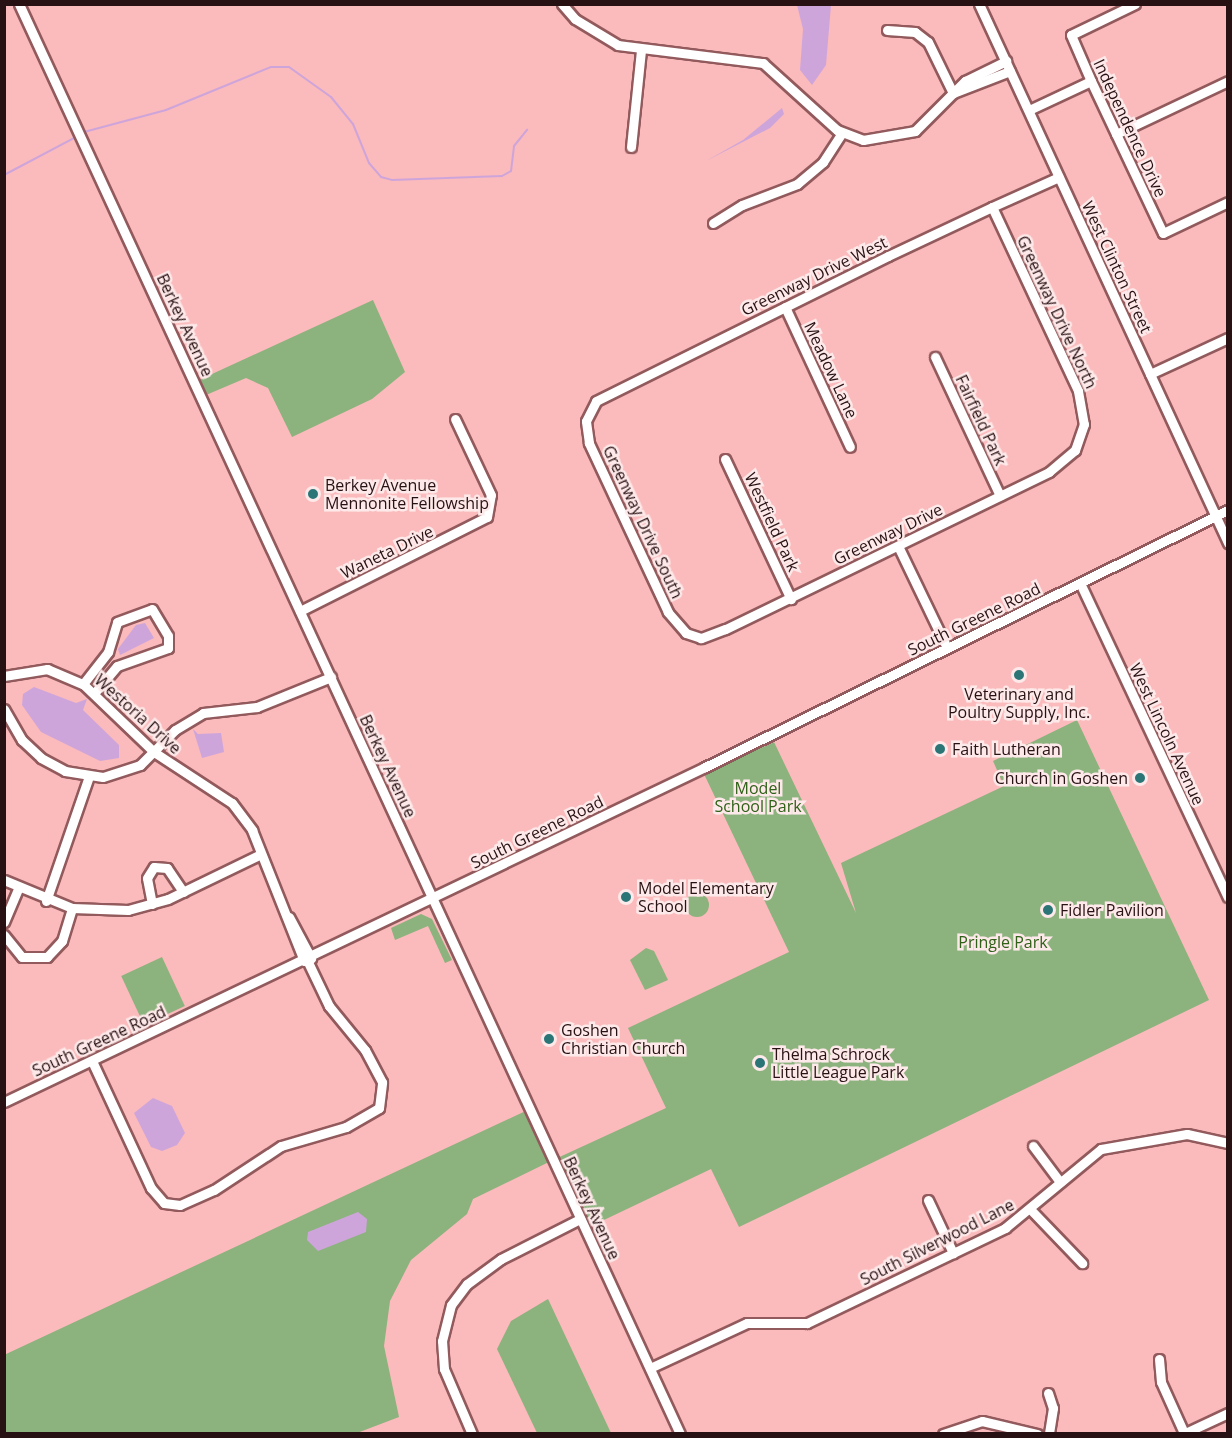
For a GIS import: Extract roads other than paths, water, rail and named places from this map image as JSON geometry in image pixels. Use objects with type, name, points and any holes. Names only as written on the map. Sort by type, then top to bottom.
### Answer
[{"type":"street","name":"Berkey Avenue","points":[[19,4],[680,1434]]},
{"type":"street","points":[[562,4],[601,37],[641,51],[762,63],[842,133],[863,140],[907,135],[965,81],[1006,61]]},
{"type":"street","name":"West Clinton Street","points":[[979,4],[1227,543]]},
{"type":"street","name":"Independence Drive","points":[[1135,4],[1071,35],[1091,81],[1163,232],[1227,202]]},
{"type":"street","points":[[887,30],[915,32],[928,42],[953,93]]},
{"type":"street","points":[[631,147],[641,51]]},
{"type":"street","points":[[953,93],[1010,71]]},
{"type":"street","points":[[1029,110],[1091,81]]},
{"type":"street","points":[[1116,134],[1227,81]]},
{"type":"street","points":[[713,223],[742,205],[797,183],[823,162],[842,133]]},
{"type":"street","name":"Greenway Drive West","points":[[588,412],[604,396],[992,207],[1059,177]]},
{"type":"street","name":"Greenway Drive North","points":[[992,207],[1078,391],[1083,433]]},
{"type":"street","name":"Meadow Lane","points":[[785,307],[850,447]]},
{"type":"street","points":[[1150,374],[1227,338]]},
{"type":"street","name":"Fairfield Park","points":[[935,357],[1000,496]]},
{"type":"street","name":"Greenway Drive South","points":[[588,412],[589,442],[668,612],[691,636]]},
{"type":"street","name":"Waneta Drive","points":[[300,611],[487,517],[490,495],[455,420]]},
{"type":"street","name":"Greenway Drive","points":[[691,636],[710,636],[1059,466],[1083,433]]},
{"type":"street","name":"Westfield Park","points":[[726,459],[790,598]]},
{"type":"street","name":"South Greene Road","points":[[4,1102],[307,960],[1227,510]]},
{"type":"street","points":[[898,546],[947,648]]},
{"type":"street","name":"West Lincoln Avenue","points":[[1080,583],[1227,897]]},
{"type":"street","points":[[82,684],[108,652],[117,622],[152,609],[168,636],[168,648],[117,666],[94,693]]},
{"type":"street","name":"Westoria Drive","points":[[4,676],[46,669],[82,684],[154,752],[232,803],[261,854],[284,910],[329,1006],[365,1050],[382,1082],[379,1108],[346,1127],[281,1146],[213,1190],[180,1204],[164,1203],[151,1188],[92,1061]]},
{"type":"street","points":[[4,709],[22,740],[41,758],[89,776],[125,773],[154,752],[175,730],[203,713],[257,707],[331,677]]},
{"type":"street","points":[[46,901],[89,776]]},
{"type":"street","points":[[4,880],[46,901],[72,908],[85,910],[153,904],[261,854]]},
{"type":"street","points":[[153,904],[147,878],[154,867],[167,868],[183,891]]},
{"type":"street","points":[[4,922],[18,889]]},
{"type":"street","points":[[4,935],[22,957],[47,957],[62,941],[72,908]]},
{"type":"street","name":"South Silverwood Lane","points":[[650,1368],[747,1323],[807,1323],[953,1252],[1031,1210],[1086,1158],[1113,1145],[1187,1134],[1227,1143]]},
{"type":"street","points":[[1033,1146],[1059,1182]]},
{"type":"street","points":[[928,1200],[953,1252]]},
{"type":"street","points":[[1031,1210],[1082,1263]]},
{"type":"street","points":[[472,1434],[444,1369],[442,1341],[452,1305],[467,1284],[501,1258],[580,1219]]},
{"type":"street","points":[[1159,1359],[1161,1382],[1184,1433],[1227,1413]]},
{"type":"street","points":[[1048,1393],[1053,1408],[1049,1434]]},
{"type":"street","points":[[943,1434],[982,1422],[1037,1434]]},
{"type":"waterway","points":[[84,132],[166,110],[271,67],[289,67],[331,97],[353,124],[369,163],[381,177],[392,180],[502,176],[511,171],[514,146],[527,130]]},
{"type":"waterway","points":[[4,175],[74,138]]},
{"type":"place","name":"Berkey Avenue Mennonite Fellowship","points":[[313,494]]},
{"type":"place","name":"Veterinary and Poultry Supply, Inc.","points":[[1019,675]]},
{"type":"place","name":"Faith Lutheran","points":[[940,749]]},
{"type":"place","name":"Church in Goshen","points":[[1140,778]]},
{"type":"place","name":"Model Elementary School","points":[[626,897]]},
{"type":"place","name":"Fidler Pavilion","points":[[1048,910]]},
{"type":"place","name":"Goshen Christian Church","points":[[549,1039]]},
{"type":"place","name":"Thelma Schrock Little League Park","points":[[760,1063]]},
{"type":"park label","name":"Model School Park","points":[[758,797]]},
{"type":"park label","name":"Pringle Park","points":[[1003,942]]}]
